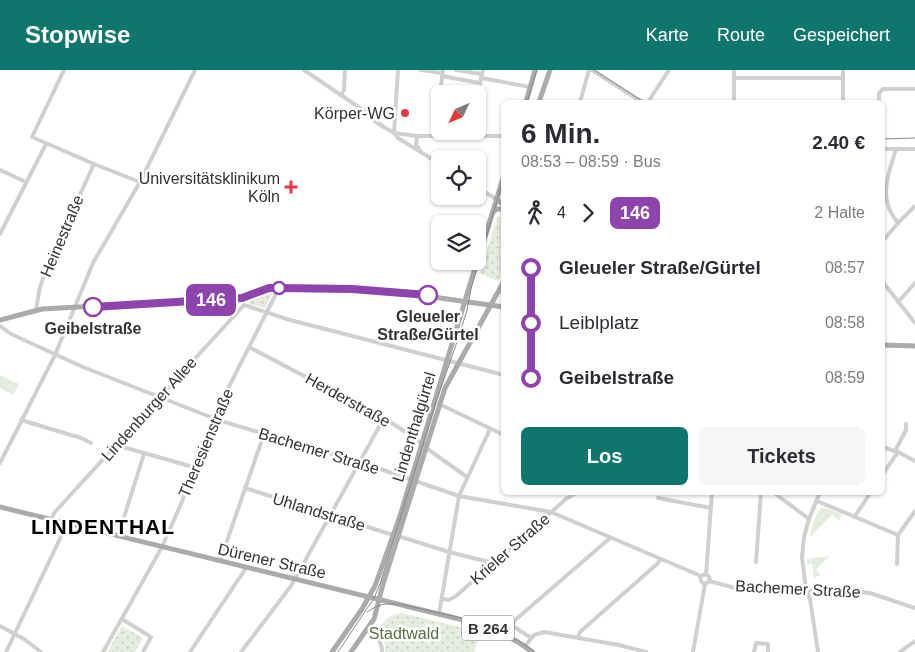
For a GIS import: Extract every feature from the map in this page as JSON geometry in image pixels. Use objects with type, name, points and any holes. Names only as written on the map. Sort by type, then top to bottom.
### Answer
[{"type":"main road","points":[[527,100],[535,70]]},
{"type":"main road","points":[[541,100],[550,70]]},
{"type":"main road","name":"Lindenthalgürtel","points":[[486,232],[501,183]]},
{"type":"main road","points":[[496,199],[501,203]]},
{"type":"main road","points":[[492,212],[496,209],[501,209]]},
{"type":"main road","name":"Lindenthalgürtel","points":[[424,446],[447,360],[474,270]]},
{"type":"main road","name":"Lindenthalgürtel","points":[[332,652],[375,586],[395,535],[424,446],[448,382],[501,286]]},
{"type":"main road","points":[[0,320],[36,310],[242,298],[269,288],[390,291],[501,307]]},
{"type":"main road","points":[[885,345],[915,346]]},
{"type":"main road","name":"Dürener Straße","points":[[0,507],[439,614],[496,630],[532,652]]},
{"type":"main road","name":"Lindenthalgürtel","points":[[351,652],[374,619],[395,535]]},
{"type":"street","points":[[64,70],[32,135],[34,140],[140,182]]},
{"type":"street","points":[[0,462],[55,355],[93,263],[140,182],[195,70]]},
{"type":"street","points":[[304,70],[360,108],[377,123],[394,133],[431,136]]},
{"type":"street","points":[[341,95],[344,90],[345,70]]},
{"type":"street","points":[[398,70],[394,133],[398,138],[431,158]]},
{"type":"street","points":[[421,70],[482,76]]},
{"type":"street","points":[[456,70],[530,87]]},
{"type":"street","points":[[581,100],[591,70],[639,100]]},
{"type":"street","points":[[600,76],[604,70]]},
{"type":"street","points":[[649,100],[669,70]]},
{"type":"street","points":[[734,70],[734,100]]},
{"type":"street","points":[[789,70],[789,77]]},
{"type":"street","points":[[843,70],[843,100]]},
{"type":"street","points":[[734,78],[843,78]]},
{"type":"street","points":[[879,100],[879,93],[883,89],[915,89]]},
{"type":"street","points":[[486,135],[501,136]]},
{"type":"street","points":[[417,136],[416,145],[423,153]]},
{"type":"street","points":[[0,234],[46,144]]},
{"type":"street","points":[[885,149],[915,149]]},
{"type":"street","points":[[896,149],[888,178],[887,194],[888,206],[898,223]]},
{"type":"street","name":"Heinestraße","points":[[36,310],[40,287],[49,262],[94,164]]},
{"type":"street","points":[[0,170],[26,182]]},
{"type":"street","points":[[486,193],[496,199]]},
{"type":"street","points":[[885,238],[915,206]]},
{"type":"street","points":[[898,302],[915,283]]},
{"type":"street","points":[[885,285],[914,324]]},
{"type":"street","name":"Theresienstraße","points":[[103,652],[162,547],[213,418],[279,288]]},
{"type":"street","points":[[242,298],[244,305],[267,313],[501,374]]},
{"type":"street","name":"Lindenburger Allee","points":[[52,520],[54,513],[244,305]]},
{"type":"street","name":"Bachemer Straße","points":[[0,326],[8,332],[55,355],[213,418],[459,496],[551,512],[703,576]]},
{"type":"street","name":"Herderstraße","points":[[249,346],[384,418],[415,438],[467,477]]},
{"type":"street","points":[[439,404],[501,434]]},
{"type":"street","points":[[241,652],[294,580],[384,418]]},
{"type":"street","points":[[21,420],[81,438],[91,443]]},
{"type":"street","points":[[885,471],[906,430],[906,424]]},
{"type":"street","points":[[439,614],[459,496],[490,428]]},
{"type":"street","points":[[220,561],[264,434]]},
{"type":"street","points":[[116,445],[193,467]]},
{"type":"street","points":[[885,448],[896,451],[915,461]]},
{"type":"street","points":[[118,536],[144,454]]},
{"type":"street","name":"Uhlandstraße","points":[[245,488],[449,552],[494,563]]},
{"type":"street","name":"Krieler Straße","points":[[442,599],[449,600],[453,598],[572,495]]},
{"type":"street","points":[[704,584],[700,580],[703,576],[712,495]]},
{"type":"street","points":[[756,562],[761,495]]},
{"type":"street","points":[[777,495],[809,519]]},
{"type":"street","points":[[818,652],[810,599],[806,590],[802,557],[804,537],[819,495]]},
{"type":"street","points":[[855,516],[869,495]]},
{"type":"street","points":[[658,498],[711,508]]},
{"type":"street","points":[[817,501],[898,535]]},
{"type":"street","points":[[897,564],[898,535],[915,511]]},
{"type":"street","points":[[6,652],[67,524]]},
{"type":"street","points":[[531,638],[513,626],[514,621],[610,538]]},
{"type":"street","points":[[578,637],[580,632],[657,564],[661,558]]},
{"type":"street","points":[[190,652],[246,568]]},
{"type":"street","points":[[693,652],[704,584],[709,581],[709,578],[703,576]]},
{"type":"street","name":"Bachemer Straße","points":[[709,581],[735,588],[754,590],[853,590],[870,593],[915,608]]},
{"type":"street","points":[[122,619],[151,637],[143,652]]},
{"type":"street","points":[[0,626],[16,634],[41,652]]},
{"type":"street","points":[[366,630],[380,640],[382,652]]},
{"type":"street","points":[[525,646],[538,632],[544,632],[619,645],[646,652]]},
{"type":"street","points":[[900,652],[915,641]]},
{"type":"street","points":[[754,652],[756,643],[768,644],[768,652]]},
{"type":"green space","points":[[501,216],[501,276],[498,281],[480,273],[481,270],[486,270],[486,254],[497,218]]},
{"type":"green space","points":[[270,292],[272,294],[265,308],[249,304],[249,300]]},
{"type":"green space","points":[[0,375],[19,384],[13,395],[0,388]]},
{"type":"green space","points":[[822,507],[842,514],[839,521],[832,515],[810,537],[817,513]]},
{"type":"green space","points":[[829,556],[816,569],[820,575],[814,578],[812,564],[807,565],[807,559]]},
{"type":"green space","name":"Stadtwald","points":[[401,613],[481,632],[474,652],[385,652],[384,631],[380,630],[381,626],[388,618]]},
{"type":"green space","points":[[122,626],[143,638],[135,652],[107,652]]},
{"type":"tram line","points":[[528,100],[537,70]]},
{"type":"tram line","points":[[594,70],[641,100]]},
{"type":"tram line","points":[[885,139],[915,138]]},
{"type":"tram line","points":[[338,652],[374,598],[380,584],[436,402],[467,310],[471,289],[501,187]]},
{"type":"tram line","points":[[367,612],[379,605],[393,604],[455,616],[497,630],[523,643],[535,652]]},
{"type":"bus line","name":"146","points":[[93,307],[242,298],[269,288],[352,289],[428,295]]},
{"type":"place","name":"Körper-WG","points":[[405,113]]},
{"type":"place","name":"Universitätsklinikum Köln","points":[[291,187]]},
{"type":"place","name":"Gleueler Straße/Gürtel","points":[[428,295]]},
{"type":"place","name":"Geibelstraße","points":[[93,307]]},
{"type":"district","name":"LINDENTHAL","points":[[103,526]]}]
